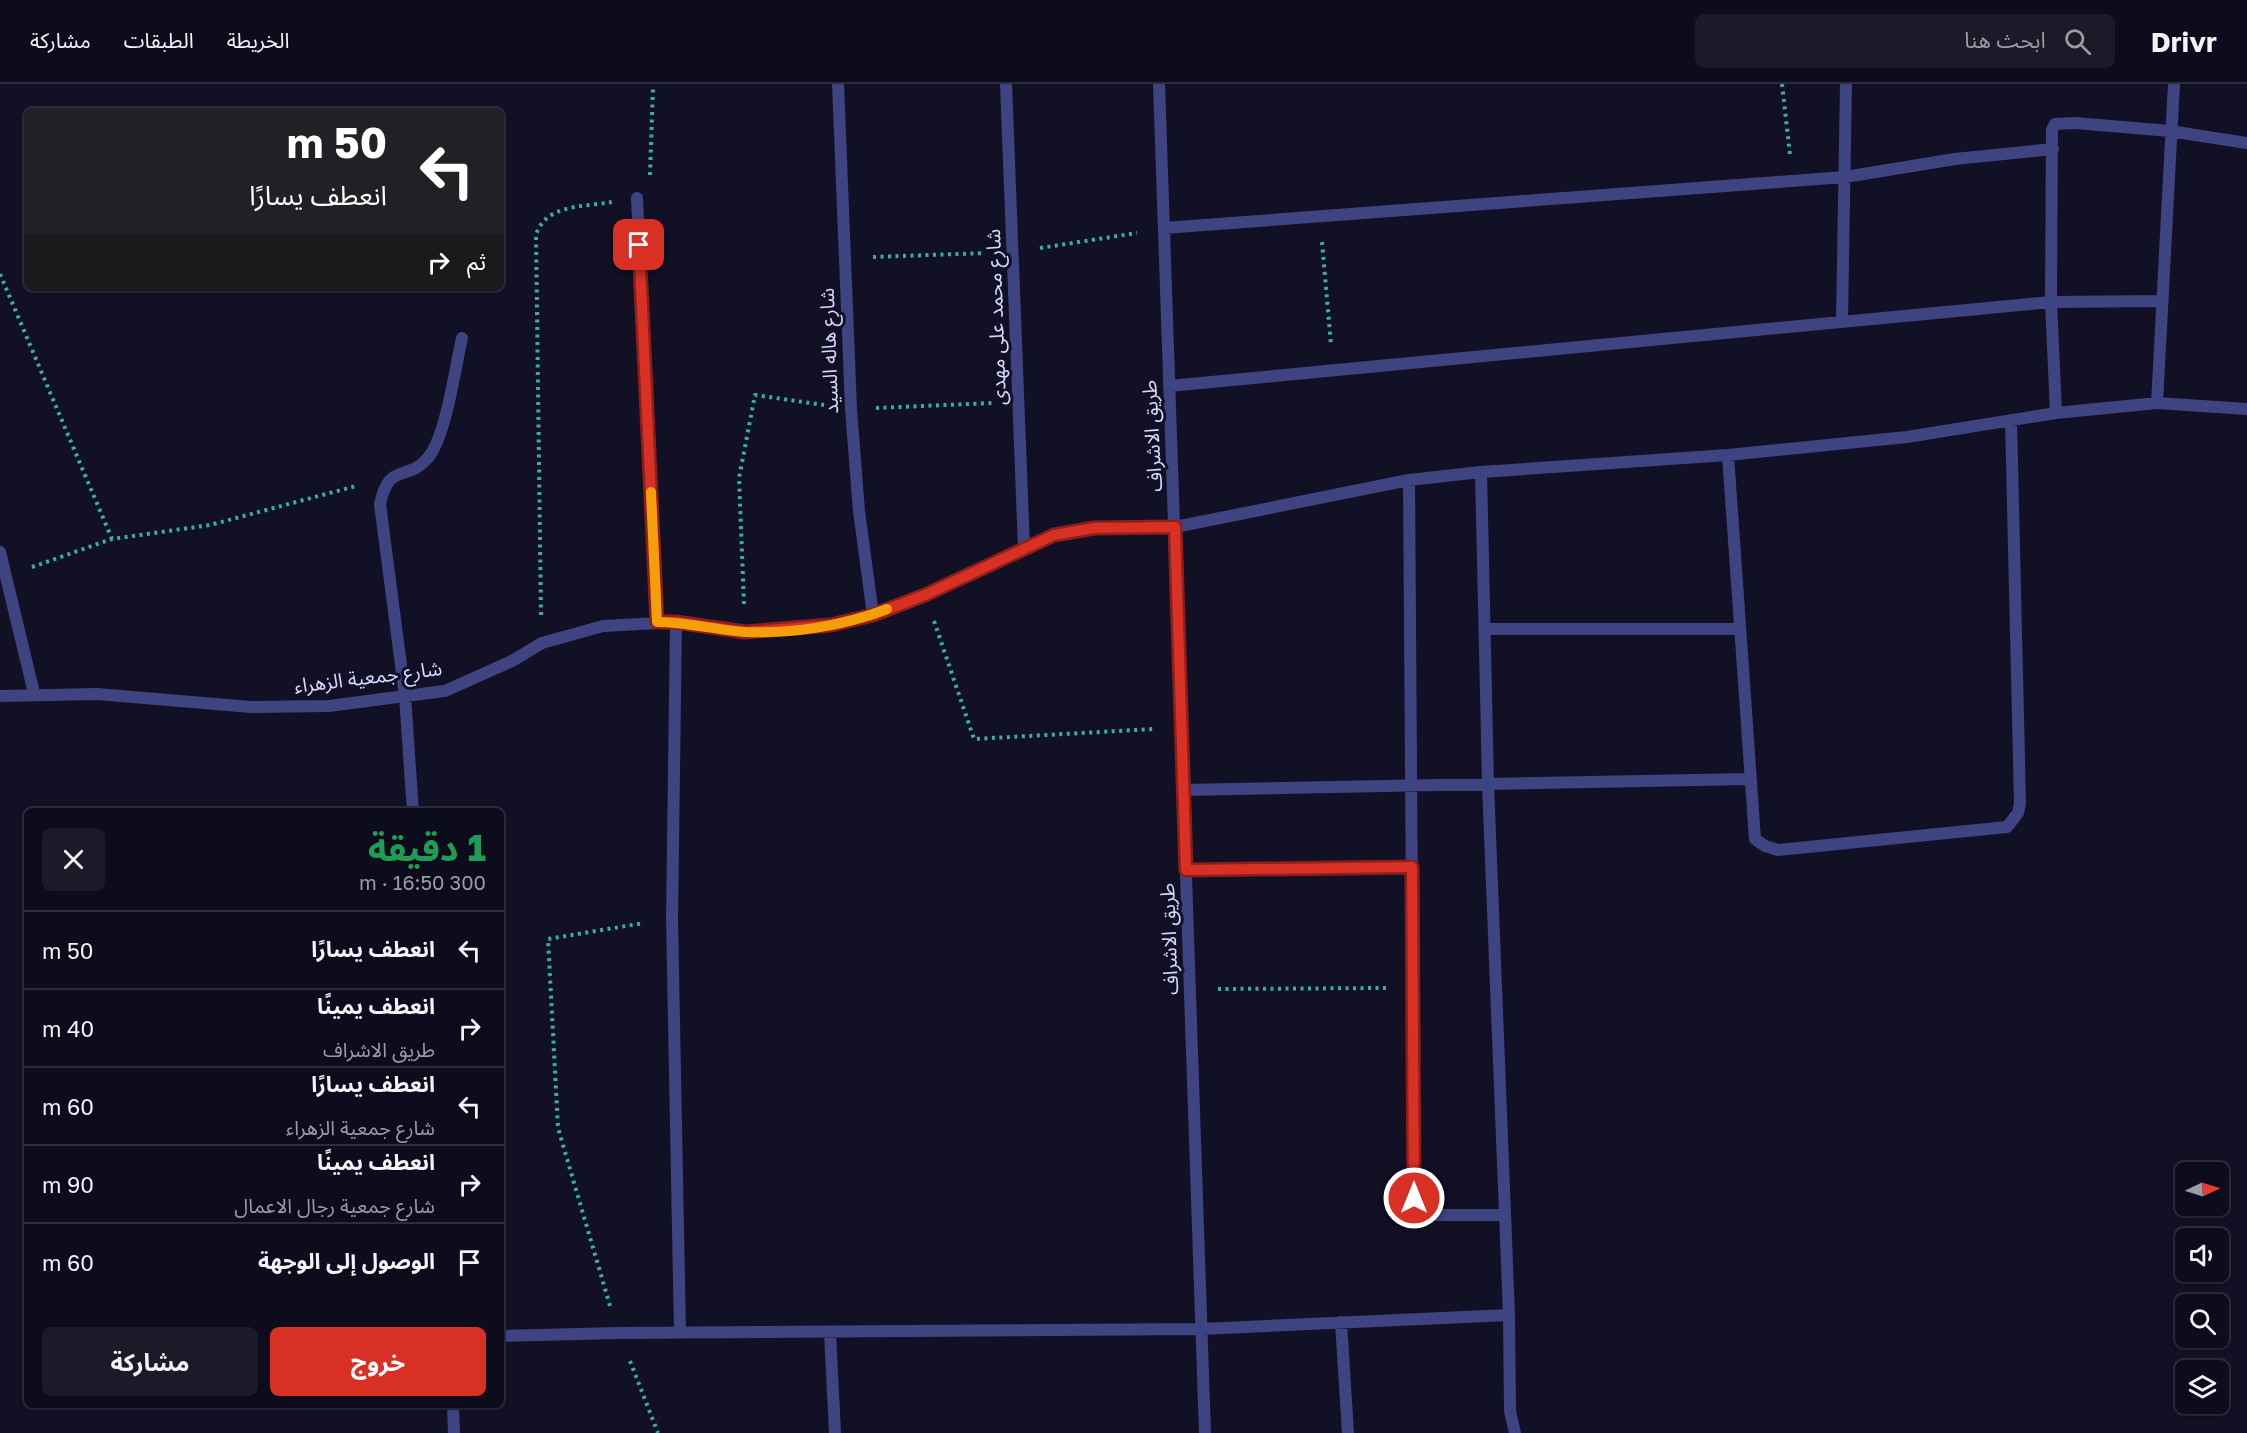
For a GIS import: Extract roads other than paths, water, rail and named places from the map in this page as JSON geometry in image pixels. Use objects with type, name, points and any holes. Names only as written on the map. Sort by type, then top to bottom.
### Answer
[{"type":"street","name":"شارع هاله السيد","points":[[838,84],[851,409],[860,511],[873,615]]},
{"type":"street","name":"شارع محمد على مهدى","points":[[1006,84],[1024,548]]},
{"type":"street","name":"طريق الاشراف","points":[[1159,84],[1205,1433]]},
{"type":"street","points":[[1842,321],[1846,84]]},
{"type":"street","points":[[2157,404],[2174,84]]},
{"type":"street","points":[[2056,413],[2051,302],[2052,130],[2055,124],[2064,122],[2170,131],[2247,143]]},
{"type":"street","points":[[1164,228],[1845,177],[1955,159],[2052,149]]},
{"type":"street","points":[[637,198],[657,622]]},
{"type":"street","points":[[1169,387],[2051,302],[2161,301]]},
{"type":"street","points":[[413,808],[405,696],[380,504],[384,487],[393,476],[414,469],[428,458],[440,434],[462,338]]},
{"type":"street","name":"شارع جمعية الزهراء","points":[[0,696],[34,693],[97,694],[251,707],[329,706],[445,691],[512,661],[542,643],[603,626],[676,622],[745,632],[831,625],[873,615],[925,595],[1054,535],[1094,528],[1175,527],[1408,480],[1481,472],[1728,455],[1907,437],[2056,413],[2157,404],[2247,410]]},
{"type":"street","points":[[1728,455],[1748,779],[1755,839],[1765,846],[1779,850],[2007,826],[2014,820],[2020,804],[2012,420]]},
{"type":"street","points":[[1481,472],[1488,784],[1509,1314],[1510,1411],[1515,1433]]},
{"type":"street","points":[[1408,480],[1414,1198],[1424,1212],[1432,1215],[1504,1215]]},
{"type":"street","points":[[0,552],[34,693]]},
{"type":"street","points":[[676,622],[672,919],[680,1332]]},
{"type":"street","points":[[1486,629],[1739,629]]},
{"type":"street","points":[[1183,790],[1748,779]]},
{"type":"street","points":[[1186,870],[1412,867]]},
{"type":"street","points":[[504,1336],[680,1332],[1202,1329],[1509,1314]]},
{"type":"street","points":[[1341,1322],[1348,1433]]},
{"type":"street","points":[[830,1332],[835,1433]]},
{"type":"street","points":[[453,1408],[454,1433]]}]
